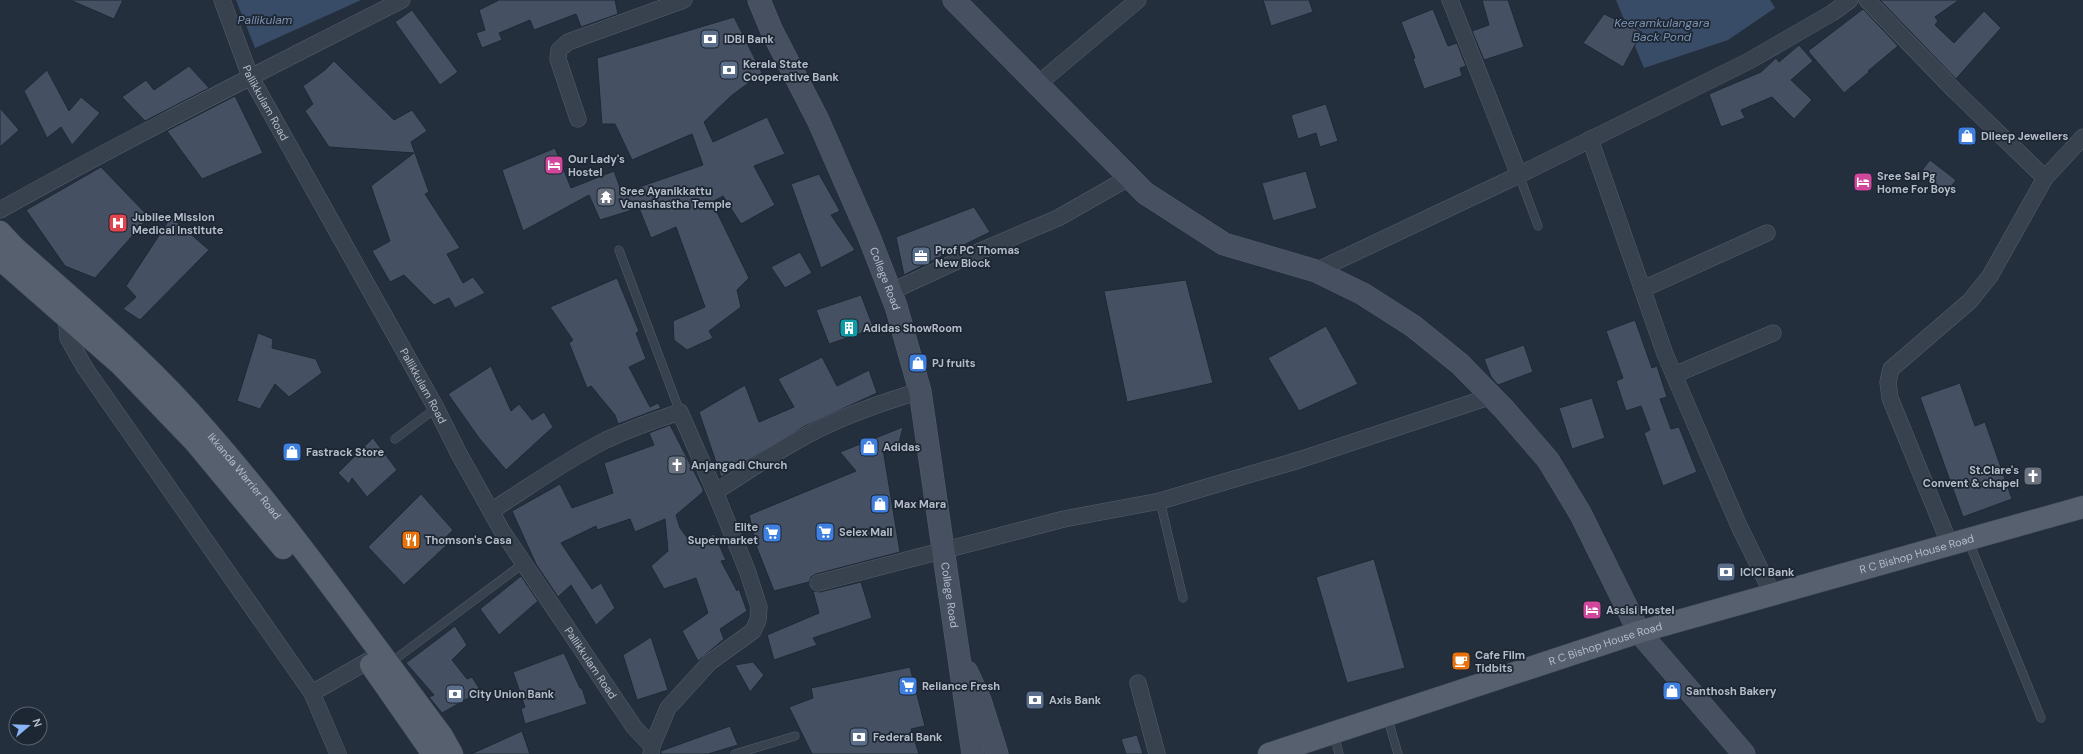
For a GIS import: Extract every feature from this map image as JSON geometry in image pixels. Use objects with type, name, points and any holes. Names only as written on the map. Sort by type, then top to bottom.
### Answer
[{"type":"main road","name":"Ikkanda Warrier Road","points":[[0,232],[20,252],[132,352],[206,429],[288,530],[378,663],[433,754]]},
{"type":"main road","name":"Ikkanda Warrier Road","points":[[0,259],[66,315],[120,364],[195,442],[378,663],[442,736],[452,754]]},
{"type":"main road","name":"R C Bishop House Road","points":[[1269,754],[1639,632],[2083,507]]},
{"type":"street","name":"Pallikkulam Road","points":[[222,0],[250,76],[436,408],[458,454],[524,563],[634,727],[652,750]]},
{"type":"street","points":[[0,210],[72,170],[250,76],[402,0]]},
{"type":"street","points":[[578,119],[558,59],[560,50],[568,42],[684,0]]},
{"type":"street","name":"College Road","points":[[759,0],[818,120],[868,234],[890,292],[920,391],[956,649],[973,754]]},
{"type":"street","points":[[954,0],[1145,193],[1224,244],[1316,271],[1362,294],[1413,326],[1460,364],[1492,396],[1548,460],[1580,514],[1639,632],[1744,754]]},
{"type":"street","points":[[1038,84],[1138,0]]},
{"type":"street","points":[[1450,0],[1519,175]]},
{"type":"street","points":[[1867,0],[1955,91],[2045,178]]},
{"type":"street","points":[[1316,271],[1519,175],[1749,61],[1832,13],[1846,1]]},
{"type":"street","points":[[1959,543],[1890,398],[1888,382],[1891,369],[1970,301],[1990,276],[2045,178],[2083,137]]},
{"type":"street","points":[[1590,139],[1674,375],[1739,526],[1773,595]]},
{"type":"street","points":[[890,292],[966,257],[1058,218],[1130,177]]},
{"type":"street","points":[[1643,289],[1767,233]]},
{"type":"street","points":[[66,315],[68,338],[85,368],[312,694],[338,754]]},
{"type":"street","points":[[1674,375],[1773,333]]},
{"type":"street","points":[[715,492],[782,449],[822,428],[875,405],[920,391]]},
{"type":"street","points":[[818,583],[1064,519],[1160,501],[1299,460],[1492,396]]},
{"type":"street","points":[[492,511],[575,457],[606,440],[655,420],[680,412],[747,570],[759,607],[758,620],[753,630],[710,662],[668,708],[652,750]]},
{"type":"street","points":[[956,649],[980,700],[997,754]]},
{"type":"street","points":[[312,694],[378,663]]},
{"type":"street","points":[[1138,682],[1157,754]]},
{"type":"lane","points":[[1519,175],[1538,226]]},
{"type":"lane","points":[[619,250],[680,412]]},
{"type":"lane","points":[[395,439],[436,408]]},
{"type":"lane","points":[[1160,501],[1183,598]]},
{"type":"lane","points":[[1959,543],[2041,718]]},
{"type":"lane","points":[[378,663],[524,563]]},
{"type":"lane","points":[[1386,715],[1398,754]]},
{"type":"lane","points":[[1334,732],[1339,754]]},
{"type":"lane","points":[[735,754],[795,736]]},
{"type":"water","name":"Pallikulam","points":[[236,0],[361,0],[255,48]]},
{"type":"water","name":"Keeramkulangara Back Pond","points":[[1616,0],[1770,0],[1775,8],[1728,40],[1644,68]]},
{"type":"building","points":[[70,0],[123,0],[114,19]]},
{"type":"building","points":[[499,0],[615,0],[618,14],[581,27],[576,14],[534,30],[530,20],[499,33],[502,40],[482,48],[476,33],[485,30],[479,10]]},
{"type":"building","points":[[1263,0],[1309,0],[1313,12],[1271,26]]},
{"type":"building","points":[[1482,0],[1508,0],[1524,47],[1484,60],[1472,31],[1489,25]]},
{"type":"building","points":[[1880,0],[1959,0],[1935,17],[1938,21],[1935,25],[1954,43],[1984,11],[2001,28],[1956,79]]},
{"type":"building","points":[[1433,9],[1448,46],[1457,43],[1466,66],[1460,68],[1462,76],[1424,89],[1413,59],[1415,58],[1401,22]]},
{"type":"building","points":[[1863,9],[1898,46],[1844,93],[1808,51]]},
{"type":"building","points":[[412,10],[458,72],[440,85],[395,22]]},
{"type":"building","points":[[1604,14],[1642,32],[1623,67],[1583,43]]},
{"type":"building","points":[[734,17],[762,73],[731,96],[704,122],[713,142],[767,117],[785,154],[754,166],[775,205],[741,224],[723,196],[712,202],[749,278],[737,290],[741,307],[709,331],[713,338],[687,350],[674,340],[673,321],[705,307],[676,227],[651,238],[639,208],[600,220],[589,195],[523,231],[502,170],[555,148],[571,188],[614,171],[622,193],[703,165],[692,134],[632,160],[615,124],[602,124],[597,58]]},
{"type":"building","points":[[1799,45],[1813,61],[1791,80],[1812,100],[1794,119],[1772,97],[1741,110],[1745,118],[1721,127],[1709,94],[1761,72],[1776,58],[1779,62]]},
{"type":"building","points":[[334,61],[394,120],[412,110],[427,131],[411,142],[429,192],[425,194],[460,248],[447,254],[463,283],[473,277],[485,293],[455,308],[449,298],[434,305],[404,275],[390,282],[372,251],[390,241],[371,186],[414,153],[329,147],[305,111],[313,104],[303,86],[325,70]]},
{"type":"building","points":[[189,66],[209,88],[145,121],[122,97],[146,80],[154,90]]},
{"type":"building","points":[[47,70],[69,111],[81,97],[100,113],[72,145],[61,127],[47,138],[24,91]]},
{"type":"building","points":[[235,96],[263,153],[202,179],[167,131]]},
{"type":"building","points":[[1326,104],[1338,141],[1320,147],[1316,133],[1298,139],[1291,115]]},
{"type":"building","points":[[0,108],[19,130],[0,147]]},
{"type":"building","points":[[1930,160],[1956,180],[1947,192],[1920,173]]},
{"type":"building","points":[[101,167],[149,217],[95,278],[65,266],[26,210]]},
{"type":"building","points":[[1306,171],[1317,208],[1273,221],[1262,183]]},
{"type":"building","points":[[819,174],[840,211],[831,215],[855,250],[821,268],[791,184]]},
{"type":"building","name":"Prof PC Thomas New Block","points":[[974,207],[990,232],[904,275],[896,237]]},
{"type":"building","points":[[171,217],[209,250],[140,320],[123,309],[136,297],[126,286]]},
{"type":"building","points":[[800,252],[812,273],[785,288],[771,267]]},
{"type":"building","points":[[617,278],[639,331],[636,333],[646,359],[629,367],[650,407],[658,403],[661,408],[618,424],[615,415],[591,386],[587,388],[569,343],[573,340],[550,307]]},
{"type":"building","points":[[1186,280],[1213,383],[1127,402],[1104,291]]},
{"type":"building","points":[[861,295],[874,329],[829,344],[816,310]]},
{"type":"building","points":[[1635,320],[1652,368],[1657,366],[1667,397],[1660,399],[1671,429],[1679,427],[1697,472],[1663,486],[1644,433],[1650,430],[1641,406],[1626,411],[1616,381],[1623,378],[1606,331]]},
{"type":"building","points":[[1326,326],[1358,384],[1299,411],[1268,358]]},
{"type":"building","points":[[258,333],[273,339],[272,348],[316,359],[322,373],[289,397],[275,384],[260,409],[237,401]]},
{"type":"building","points":[[1524,345],[1533,372],[1498,385],[1491,377],[1484,359]]},
{"type":"building","points":[[822,357],[837,386],[869,370],[877,393],[805,426],[721,477],[699,412],[745,385],[759,422],[794,407],[778,379]]},
{"type":"building","points":[[491,366],[511,411],[519,404],[532,420],[544,412],[553,427],[506,470],[479,438],[448,394]]},
{"type":"building","points":[[1960,383],[1975,426],[1985,422],[2012,499],[1963,517],[1920,397]]},
{"type":"building","points":[[1592,398],[1605,438],[1572,449],[1559,408]]},
{"type":"building","points":[[670,425],[703,489],[703,492],[676,515],[680,528],[692,544],[714,534],[726,560],[721,561],[737,591],[739,589],[747,611],[720,629],[724,639],[698,661],[682,631],[708,613],[696,578],[664,589],[651,566],[668,551],[665,519],[635,532],[630,519],[597,530],[596,526],[561,543],[592,589],[601,583],[615,608],[596,625],[571,585],[558,597],[536,564],[512,511],[560,484],[572,508],[613,493],[604,463],[654,445],[649,433]]},
{"type":"building","name":"Selex Mall","points":[[903,427],[899,443],[883,449],[900,552],[816,574],[811,577],[809,582],[774,591],[757,548],[749,515],[856,471],[840,452]]},
{"type":"building","points":[[373,438],[397,470],[367,497],[352,478],[349,484],[338,473]]},
{"type":"building","name":"Thomson's Casa","points":[[421,494],[453,530],[446,537],[449,543],[404,585],[368,547]]},
{"type":"building","points":[[1374,559],[1405,668],[1347,683],[1316,577]]},
{"type":"building","points":[[521,576],[538,601],[499,635],[480,609]]},
{"type":"building","points":[[861,582],[872,618],[813,638],[817,645],[774,660],[767,635],[819,613],[813,591],[820,592]]},
{"type":"building","points":[[455,626],[467,645],[452,660],[467,679],[472,677],[481,691],[442,713],[429,697],[434,695],[406,663]]},
{"type":"building","points":[[651,637],[668,690],[637,700],[623,655]]},
{"type":"building","points":[[564,653],[580,688],[582,688],[587,704],[525,724],[521,709],[525,707],[513,672]]},
{"type":"building","points":[[753,662],[764,675],[750,692],[735,665]]},
{"type":"building","points":[[910,667],[925,726],[911,729],[919,754],[812,754],[789,707],[813,698],[811,688]]},
{"type":"building","points":[[730,726],[738,745],[708,754],[661,754],[661,751]]},
{"type":"building","points":[[522,731],[530,754],[471,754]]},
{"type":"building","points":[[1137,735],[1143,754],[1126,754],[1121,739]]},
{"type":"place","name":"IDBI Bank","points":[[710,39]]},
{"type":"place","name":"Kerala State Cooperative Bank","points":[[729,70]]},
{"type":"place","name":"Dileep Jewellers","points":[[1967,136]]},
{"type":"place","name":"Our Lady's Hostel","points":[[554,165]]},
{"type":"place","name":"Sree Sai Pg Home For Boys","points":[[1863,182]]},
{"type":"place","name":"Sree Ayanikkattu Vanashastha Temple","points":[[606,197]]},
{"type":"place","name":"Jubilee Mission Medical Institute","points":[[118,223]]},
{"type":"place","name":"Prof PC Thomas New Block","points":[[921,256]]},
{"type":"place","name":"Adidas ShowRoom","points":[[849,328]]},
{"type":"place","name":"PJ fruits","points":[[918,363]]},
{"type":"place","name":"Adidas","points":[[869,447]]},
{"type":"place","name":"Fastrack Store","points":[[292,452]]},
{"type":"place","name":"Anjangadi Church","points":[[677,465]]},
{"type":"place","name":"St.Clare's Convent & chapel","points":[[2033,476]]},
{"type":"place","name":"Max Mara","points":[[880,504]]},
{"type":"place","name":"Selex Mall","points":[[825,532]]},
{"type":"place","name":"Elite Supermarket","points":[[772,533]]},
{"type":"place","name":"Thomson's Casa","points":[[411,540]]},
{"type":"place","name":"ICICI Bank","points":[[1726,572]]},
{"type":"place","name":"Assisi Hostel","points":[[1592,610]]},
{"type":"place","name":"Cafe Film Tidbits","points":[[1461,661]]},
{"type":"place","name":"Reliance Fresh","points":[[908,686]]},
{"type":"place","name":"Santhosh Bakery","points":[[1672,691]]},
{"type":"place","name":"City Union Bank","points":[[455,694]]},
{"type":"place","name":"Axis Bank","points":[[1035,700]]},
{"type":"place","name":"Federal Bank","points":[[859,737]]}]
